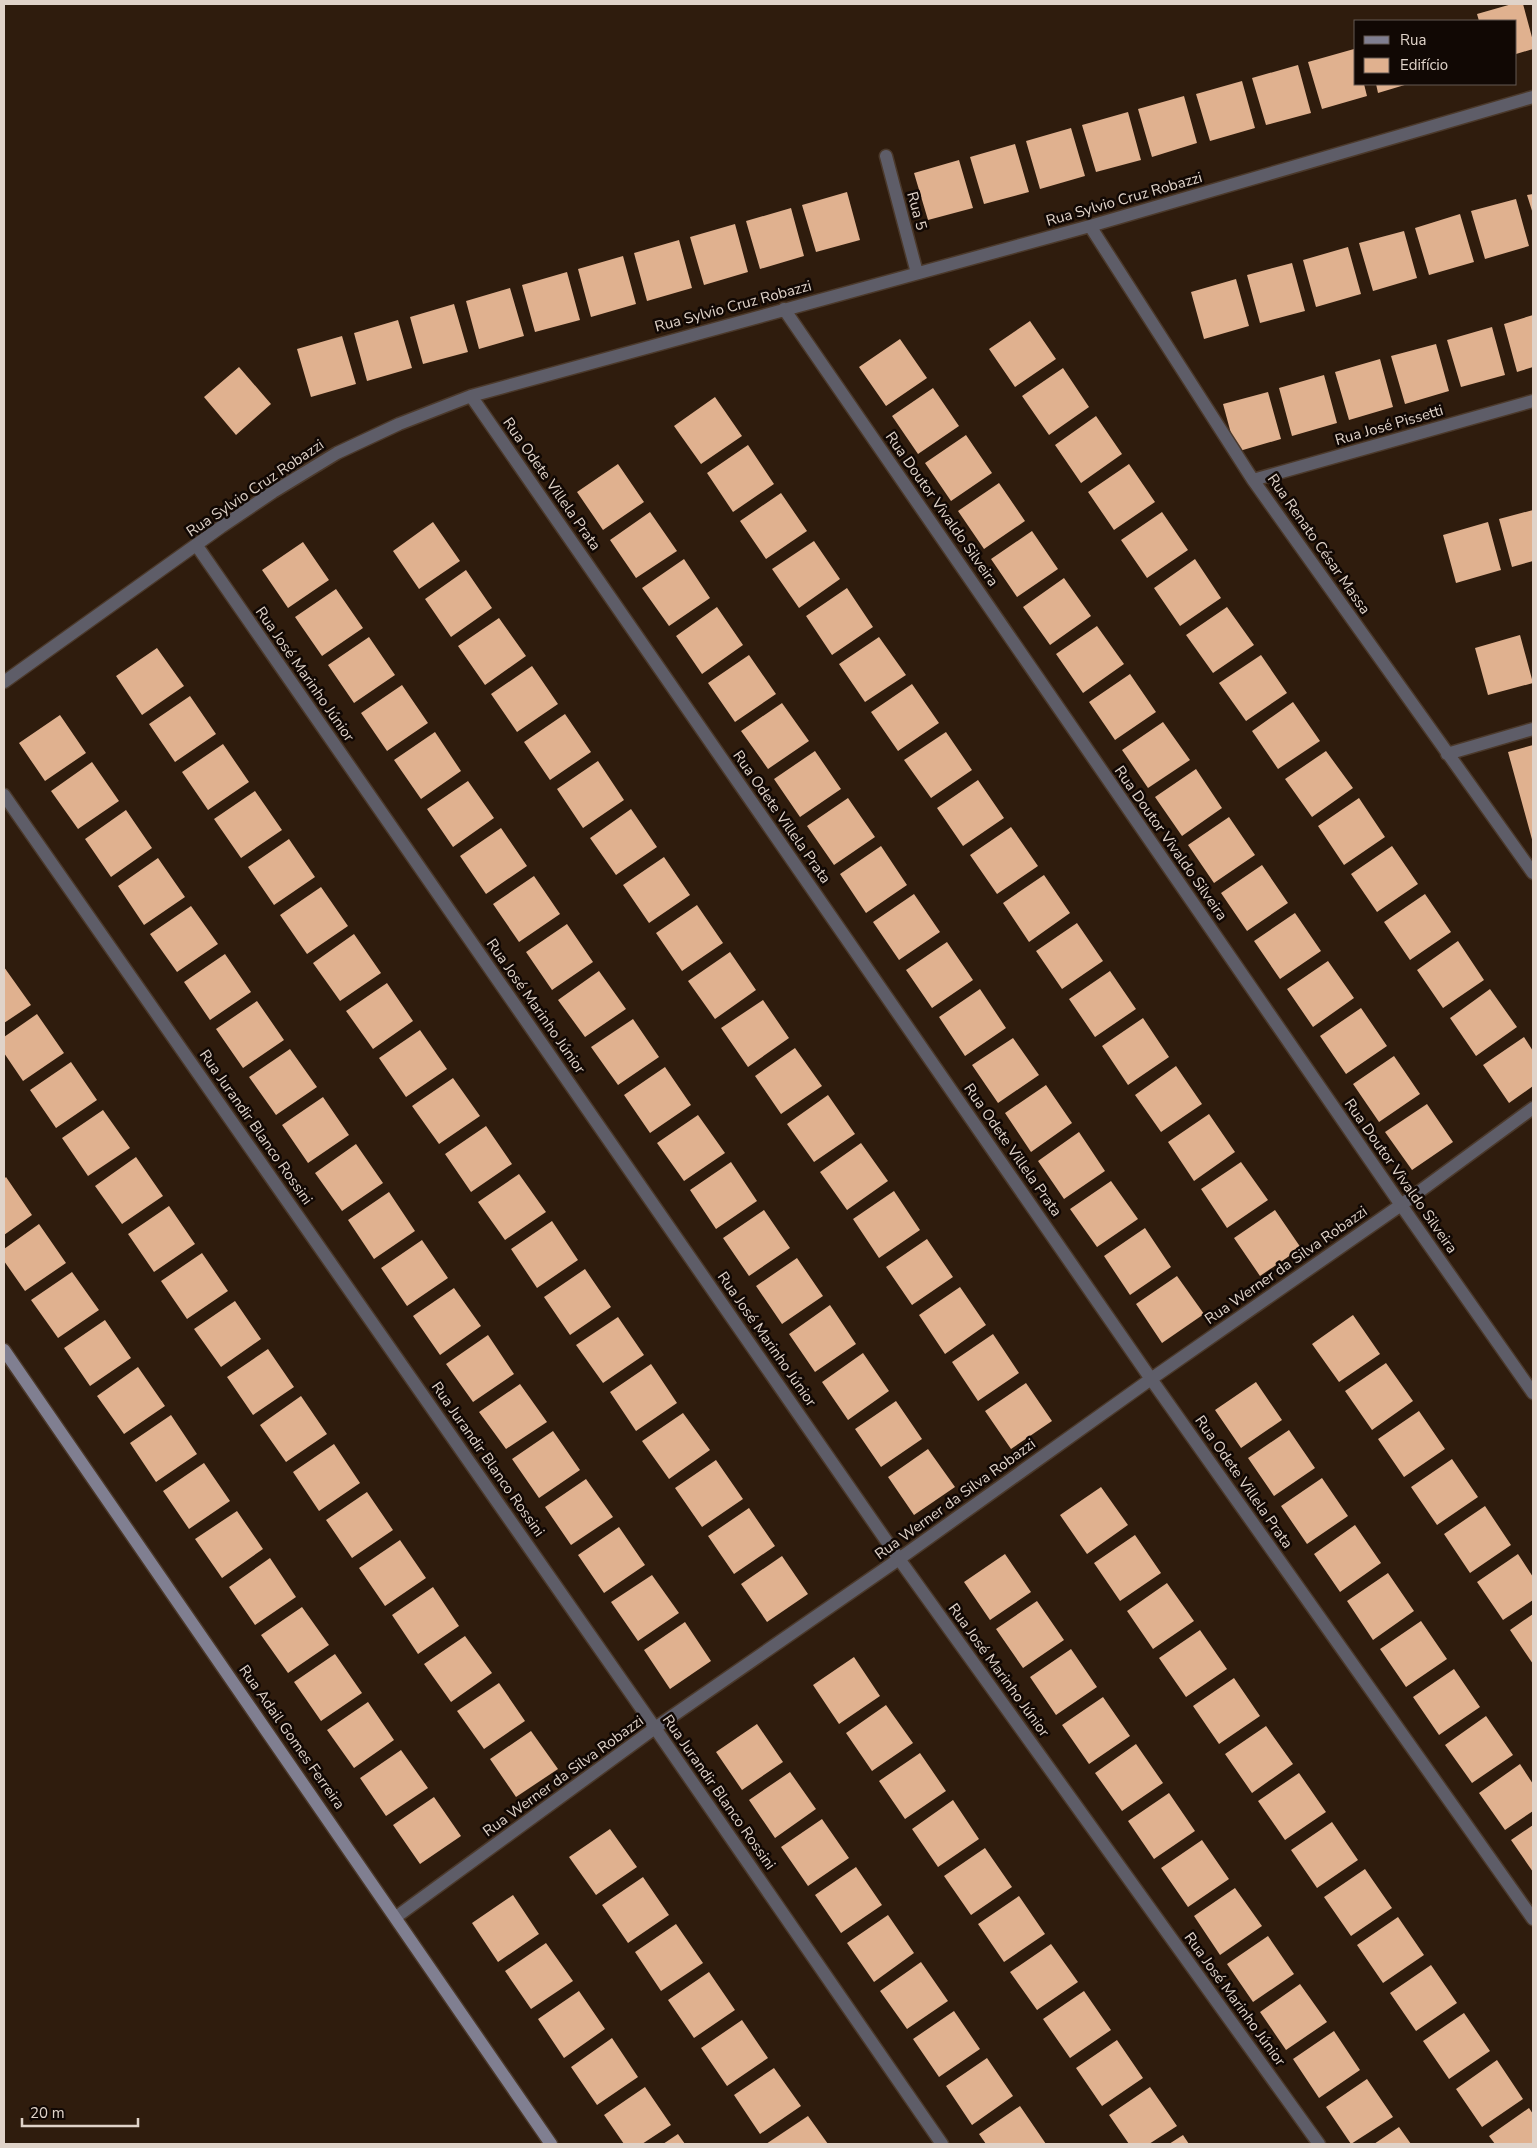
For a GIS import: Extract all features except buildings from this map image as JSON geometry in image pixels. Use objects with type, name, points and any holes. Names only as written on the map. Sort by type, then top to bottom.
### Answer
[{"type":"street","name":"Rua Sylvio Cruz Robazzi","points":[[4,682],[273,492],[337,453],[399,424],[471,396],[1090,226],[1533,97]]},
{"type":"street","name":"Rua 5","points":[[886,156],[917,273]]},
{"type":"street","name":"Rua Renato César Massa","points":[[1090,226],[1253,480],[1533,873]]},
{"type":"street","name":"Rua Doutor Vivaldo Silveira","points":[[784,309],[1400,1205],[1533,1393]]},
{"type":"street","name":"Rua Odete Villela Prata","points":[[471,396],[1151,1379],[1533,1919]]},
{"type":"street","name":"Rua José Pissetti","points":[[1253,480],[1533,401]]},
{"type":"street","name":"Rua José Marinho Júnior","points":[[197,546],[900,1559],[1319,2144]]},
{"type":"street","points":[[1447,754],[1533,729]]},
{"type":"street","name":"Rua Jurandir Blanco Rossini","points":[[4,795],[656,1728],[942,2144]]},
{"type":"street","name":"Rua Werner da Silva Robazzi","points":[[396,1917],[656,1728],[900,1559],[1151,1379],[1400,1205],[1533,1108]]},
{"type":"street","name":"Rua Adail Gomes Ferreira","points":[[4,1350],[551,2144]]}]
